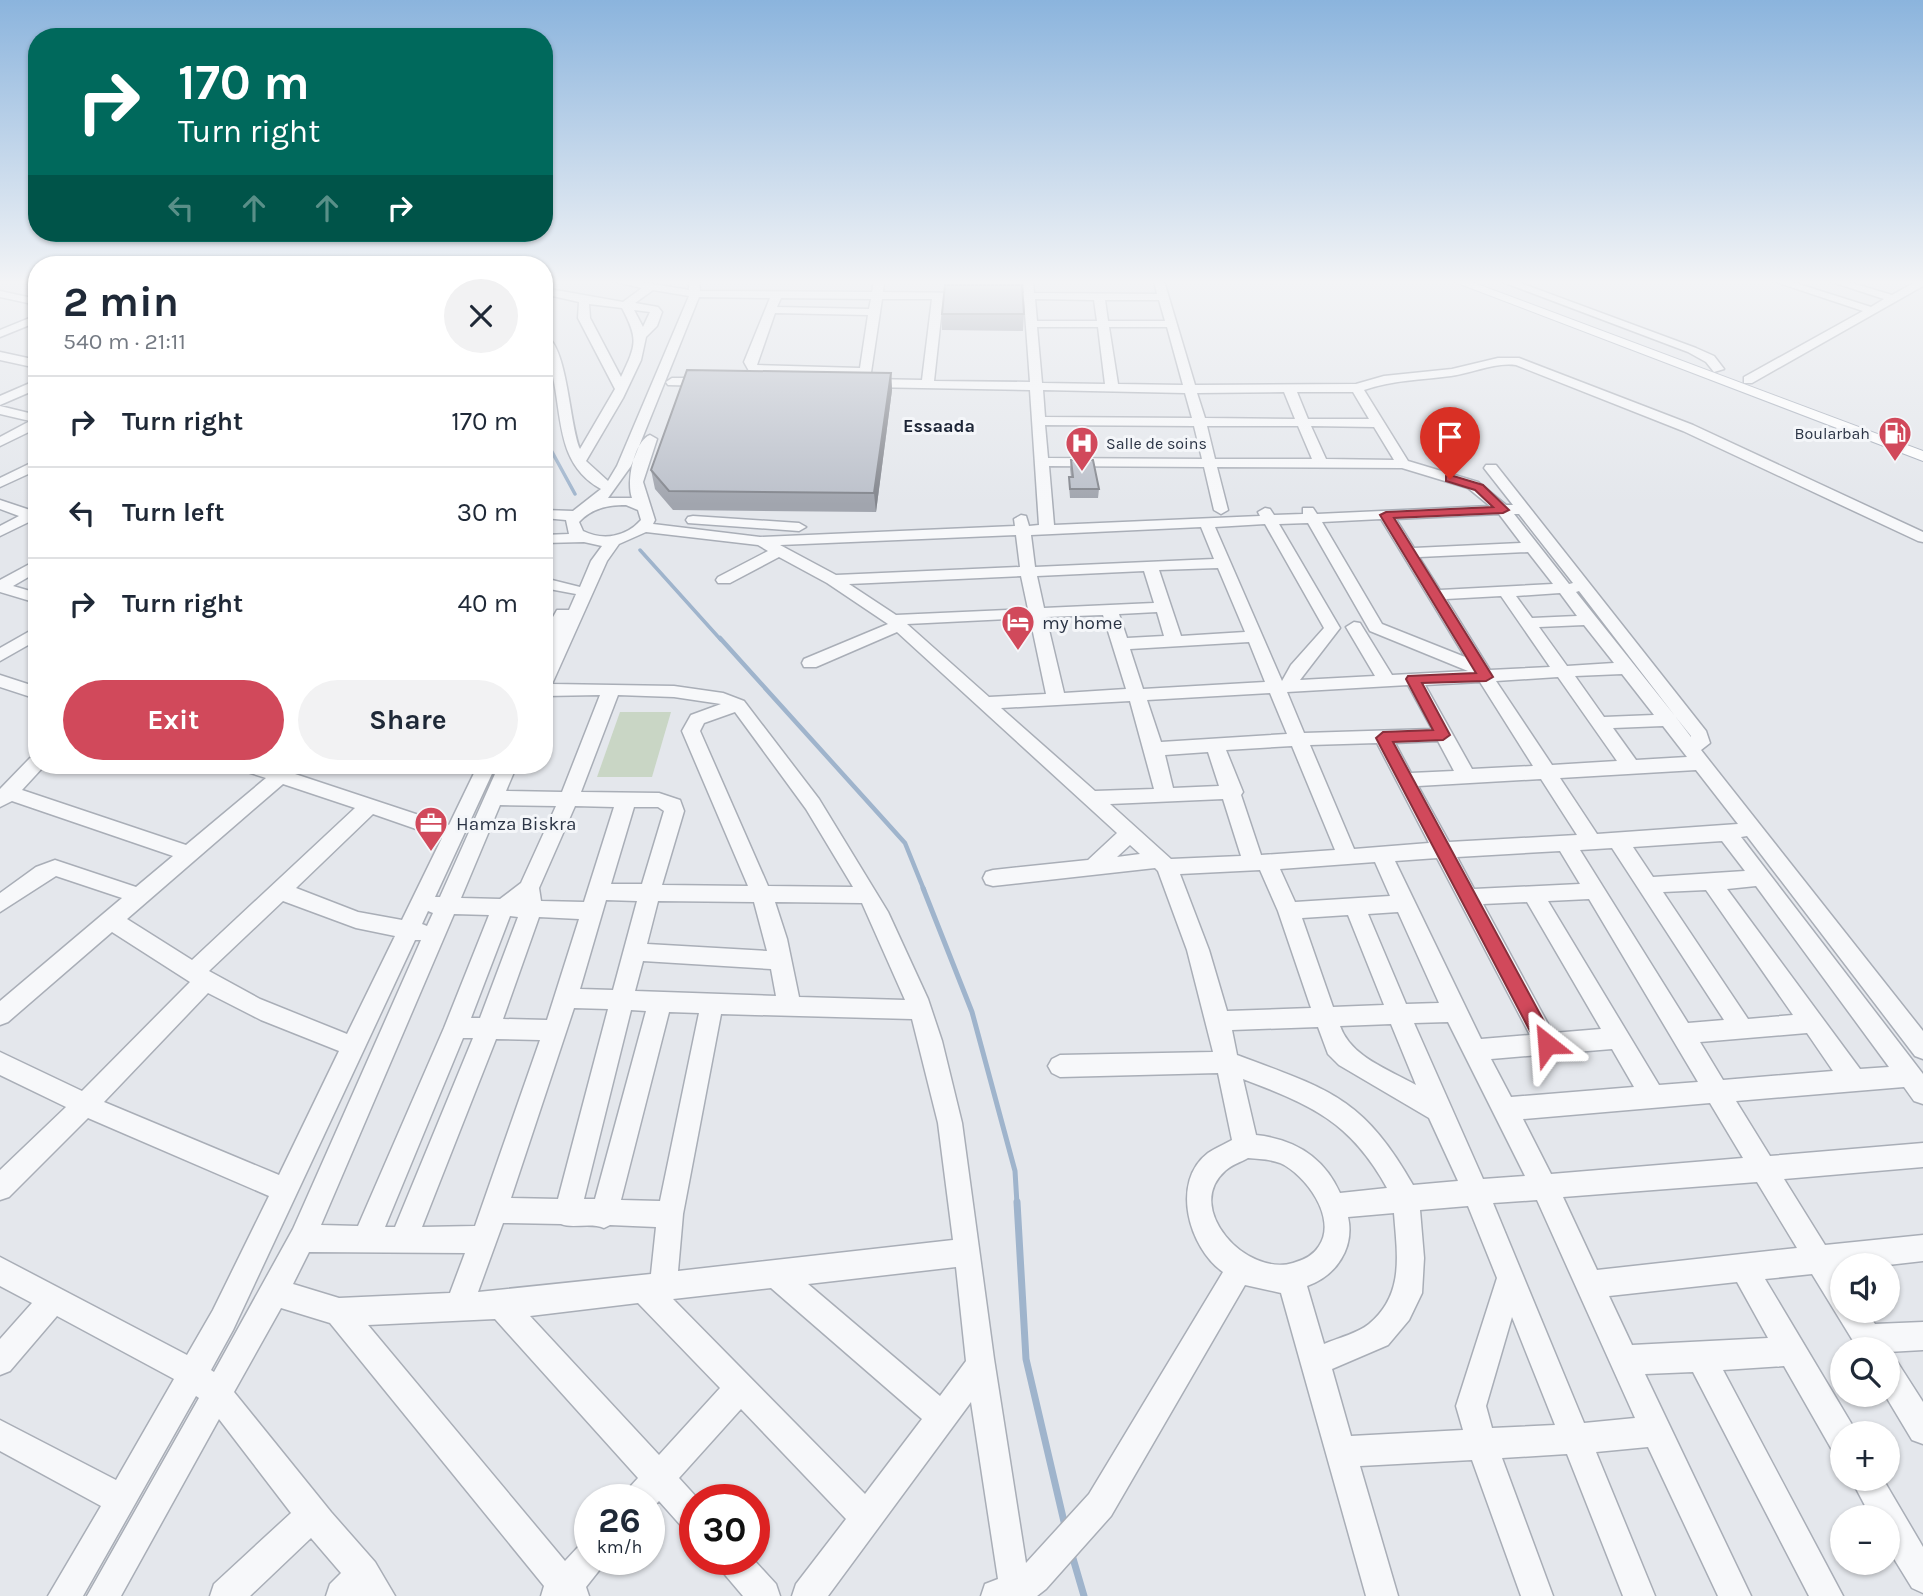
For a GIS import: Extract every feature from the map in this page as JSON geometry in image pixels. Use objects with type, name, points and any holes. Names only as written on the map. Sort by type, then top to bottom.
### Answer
[{"type":"main road","points":[[1656,355],[1923,456]]},
{"type":"main road","points":[[1681,355],[1923,445]]},
{"type":"street","points":[[13,359],[21,355]]},
{"type":"street","points":[[604,355],[621,388]]},
{"type":"street","points":[[579,461],[621,388],[636,355]]},
{"type":"street","points":[[585,539],[572,528],[576,516],[610,488],[631,452],[672,355]]},
{"type":"street","points":[[645,516],[634,486],[680,355]]},
{"type":"street","points":[[753,355],[750,362],[753,368],[929,384],[1190,389],[1357,388],[1393,377],[1463,370],[1492,361],[1519,362],[1688,428],[1923,538]]},
{"type":"street","points":[[864,378],[868,355]]},
{"type":"street","points":[[929,384],[932,355]]},
{"type":"street","points":[[1034,355],[1045,523]]},
{"type":"street","points":[[1108,355],[1112,387]]},
{"type":"street","points":[[1180,355],[1200,423],[1221,510]]},
{"type":"street","points":[[1703,355],[1718,369]]},
{"type":"street","points":[[1748,380],[1792,355]]},
{"type":"street","points":[[0,356],[28,362]]},
{"type":"street","points":[[553,360],[561,381],[566,434],[579,461],[593,478],[610,488]]},
{"type":"street","points":[[783,383],[864,378]]},
{"type":"street","points":[[672,382],[716,382]]},
{"type":"street","points":[[0,388],[28,394]]},
{"type":"street","points":[[0,401],[28,388]]},
{"type":"street","points":[[1357,388],[1403,464]]},
{"type":"street","points":[[1289,389],[1320,462]]},
{"type":"street","points":[[0,410],[28,418]]},
{"type":"street","points":[[1038,421],[1377,423]]},
{"type":"street","points":[[0,442],[28,426]]},
{"type":"street","points":[[1042,462],[1403,464],[1474,485],[1508,503],[1586,587],[1700,735],[1701,743],[1697,755]]},
{"type":"street","points":[[1491,468],[1532,547],[1670,720],[1923,1049]]},
{"type":"street","points":[[0,483],[28,469]]},
{"type":"street","points":[[592,505],[616,501],[638,504],[645,516]]},
{"type":"street","points":[[1045,523],[1206,522],[1266,514],[1508,503]]},
{"type":"street","points":[[1309,512],[1386,515],[1508,503]]},
{"type":"street","points":[[0,504],[28,512]]},
{"type":"street","points":[[645,516],[764,534],[1021,525],[1221,510],[1266,514]]},
{"type":"street","points":[[1309,512],[1376,627]]},
{"type":"street","points":[[1266,514],[1332,628]]},
{"type":"street","points":[[553,515],[576,516]]},
{"type":"street","points":[[1386,515],[1483,674],[1592,843]]},
{"type":"street","points":[[553,539],[614,540],[636,533],[645,516]]},
{"type":"street","points":[[0,532],[28,518]]},
{"type":"street","points":[[1206,522],[1254,637],[1281,685],[1298,739],[1348,857]]},
{"type":"street","points":[[1021,525],[1055,698]]},
{"type":"street","points":[[764,534],[779,551],[833,580],[895,623],[1163,864],[1198,950],[1218,1021],[1246,1146]]},
{"type":"street","points":[[553,631],[584,565],[585,539]]},
{"type":"street","points":[[553,664],[599,561],[614,540]]},
{"type":"street","points":[[1408,552],[1532,547]]},
{"type":"street","points":[[724,580],[779,551]]},
{"type":"street","points":[[833,580],[1223,563]]},
{"type":"street","points":[[1150,566],[1174,641]]},
{"type":"street","points":[[28,570],[0,587],[28,595]]},
{"type":"street","points":[[553,585],[574,590]]},
{"type":"street","points":[[1435,595],[1586,587]]},
{"type":"street","points":[[1506,590],[1630,766]]},
{"type":"street","points":[[810,663],[895,623],[1163,607]]},
{"type":"street","points":[[1110,610],[1154,749],[1165,795]]},
{"type":"street","points":[[1529,623],[1590,620]]},
{"type":"street","points":[[1354,627],[1387,681]]},
{"type":"street","points":[[1281,685],[1332,628],[1376,627],[1483,674]]},
{"type":"street","points":[[1120,644],[1254,637]]},
{"type":"street","points":[[0,656],[28,638]]},
{"type":"street","points":[[982,703],[1627,668]]},
{"type":"street","points":[[1413,679],[1467,777]]},
{"type":"street","points":[[0,681],[28,690]]},
{"type":"street","points":[[553,690],[701,694],[728,699],[738,705],[807,795],[867,895],[911,984],[942,1083],[967,1252],[980,1366],[1017,1589]]},
{"type":"street","points":[[402,1241],[488,1029],[530,900],[611,691]]},
{"type":"street","points":[[738,705],[697,719],[691,731],[762,895],[776,939],[789,1006]]},
{"type":"street","points":[[1599,723],[1670,720]]},
{"type":"street","points":[[1154,749],[1298,739],[1443,735]]},
{"type":"street","points":[[1383,738],[1547,1044]]},
{"type":"street","points":[[1215,744],[1261,864],[1289,911],[1336,1047],[1343,1054],[1438,1110]]},
{"type":"street","points":[[1405,780],[1630,766],[1697,755]]},
{"type":"street","points":[[28,772],[4,797],[188,853]]},
{"type":"street","points":[[0,1016],[282,774]]},
{"type":"street","points":[[296,774],[370,806],[454,834]]},
{"type":"street","points":[[103,1596],[205,1383],[223,1320],[483,774]]},
{"type":"street","points":[[64,1596],[122,1500],[205,1383],[275,1292],[302,1238],[504,774]]},
{"type":"street","points":[[1091,798],[1233,792]]},
{"type":"street","points":[[494,798],[664,800],[674,808],[649,894],[567,1213]]},
{"type":"street","points":[[459,1306],[495,1210],[566,998],[626,800]]},
{"type":"street","points":[[0,1188],[85,1105],[280,891],[370,806]]},
{"type":"street","points":[[993,878],[1163,864],[1261,864],[1445,850],[1567,845],[1727,833],[1752,828]]},
{"type":"street","points":[[1091,869],[1130,833]]},
{"type":"street","points":[[1727,833],[1917,1085]]},
{"type":"street","points":[[1618,841],[1742,1029]]},
{"type":"street","points":[[1567,845],[1830,1280]]},
{"type":"street","points":[[1382,855],[1455,1012],[1544,1186],[1735,1596]]},
{"type":"street","points":[[0,904],[43,873],[55,868],[140,896]]},
{"type":"street","points":[[1648,885],[1760,878]]},
{"type":"street","points":[[1711,882],[1854,1081]]},
{"type":"street","points":[[280,891],[356,920],[434,934]]},
{"type":"street","points":[[1468,897],[1595,891]]},
{"type":"street","points":[[1532,893],[1652,1096]]},
{"type":"street","points":[[420,905],[502,909],[530,900],[593,902],[649,894],[867,895]]},
{"type":"street","points":[[1289,911],[1405,903]]},
{"type":"street","points":[[1354,905],[1438,1110],[1475,1191],[1639,1596]]},
{"type":"street","points":[[366,1240],[456,1028],[502,909]]},
{"type":"street","points":[[111,921],[140,936],[200,976],[276,1018],[353,1046]]},
{"type":"street","points":[[634,952],[780,961]]},
{"type":"street","points":[[566,998],[920,1010]]},
{"type":"street","points":[[604,1215],[660,1002]]},
{"type":"street","points":[[653,1287],[712,1004]]},
{"type":"street","points":[[1218,1021],[1455,1012]]},
{"type":"street","points":[[1680,1034],[1814,1023]]},
{"type":"street","points":[[456,1028],[555,1030]]},
{"type":"street","points":[[1475,1050],[1617,1038]]},
{"type":"street","points":[[1060,1066],[1227,1062],[1285,1082],[1342,1113],[1364,1133],[1385,1160],[1406,1198],[1410,1275],[1408,1293],[1399,1310],[1378,1335],[1315,1362]]},
{"type":"street","points":[[0,1063],[85,1105],[285,1190]]},
{"type":"street","points":[[1504,1109],[1854,1081],[1917,1085]]},
{"type":"street","points":[[1246,1146],[1268,1147],[1289,1154],[1308,1167],[1324,1185],[1334,1206],[1337,1228],[1332,1249],[1320,1266],[1301,1277],[1278,1280],[1239,1270],[1213,1244],[1202,1223],[1198,1201],[1201,1181],[1211,1164],[1227,1152],[1246,1146]]},
{"type":"street","points":[[1334,1206],[1475,1191],[1762,1171],[1923,1155]]},
{"type":"street","points":[[495,1210],[604,1215],[670,1214]]},
{"type":"street","points":[[302,1238],[402,1241],[484,1239]]},
{"type":"street","points":[[1588,1285],[1923,1248]]},
{"type":"street","points":[[275,1292],[339,1312],[501,1305],[967,1252]]},
{"type":"street","points":[[1743,1267],[1832,1421]]},
{"type":"street","points":[[1017,1589],[1100,1505],[1239,1270]]},
{"type":"street","points":[[0,1271],[205,1383],[238,1415],[312,1515],[371,1585],[342,1596]]},
{"type":"street","points":[[776,1274],[942,1417]]},
{"type":"street","points":[[1291,1278],[1382,1596]]},
{"type":"street","points":[[1510,1279],[1472,1400],[1471,1412],[1537,1596]]},
{"type":"street","points":[[653,1287],[740,1388],[866,1517]]},
{"type":"street","points":[[0,1361],[53,1300]]},
{"type":"street","points":[[501,1305],[646,1484]]},
{"type":"street","points":[[339,1312],[565,1593],[578,1575]]},
{"type":"street","points":[[1900,1340],[1923,1336]]},
{"type":"street","points":[[1623,1360],[1791,1351]]},
{"type":"street","points":[[1701,1357],[1826,1596]]},
{"type":"street","points":[[808,1596],[980,1366]]},
{"type":"street","points":[[653,1484],[740,1388]]},
{"type":"street","points":[[1900,1392],[1923,1429]]},
{"type":"street","points":[[1340,1452],[1574,1439],[1656,1431]]},
{"type":"street","points":[[0,1435],[122,1500]]},
{"type":"street","points":[[226,1596],[312,1515]]},
{"type":"street","points":[[1900,1538],[1923,1577]]},
{"type":"street","points":[[746,1575],[764,1596]]},
{"type":"green space","points":[[620,712],[671,712],[652,777],[597,777]]},
{"type":"building","points":[[687,370],[891,373],[874,493],[669,491],[651,470]]},
{"type":"building","points":[[1071,460],[1093,460],[1099,489],[1070,489],[1069,477],[1073,477]]},
{"type":"waterway","points":[[553,454],[575,494]]},
{"type":"waterway","points":[[640,550],[721,640]]},
{"type":"waterway","points":[[720,638],[905,843],[924,890]]},
{"type":"waterway","points":[[923,888],[972,1012],[1015,1171],[1017,1204]]},
{"type":"waterway","points":[[1017,1202],[1026,1359],[1065,1526]]},
{"type":"waterway","points":[[1072,1555],[1084,1596]]},
{"type":"place","name":"Boularbah","points":[[1895,463]]},
{"type":"place","name":"Salle de soins","points":[[1082,473]]},
{"type":"place","name":"my home","points":[[1018,652]]},
{"type":"place","name":"Hamza Biskra","points":[[431,853]]},
{"type":"district","name":"Essaada","points":[[939,426]]},
{"type":"route","points":[[1450,479],[1474,485],[1503,510],[1386,515],[1486,677],[1413,679],[1443,735],[1383,738],[1547,1044]]}]
